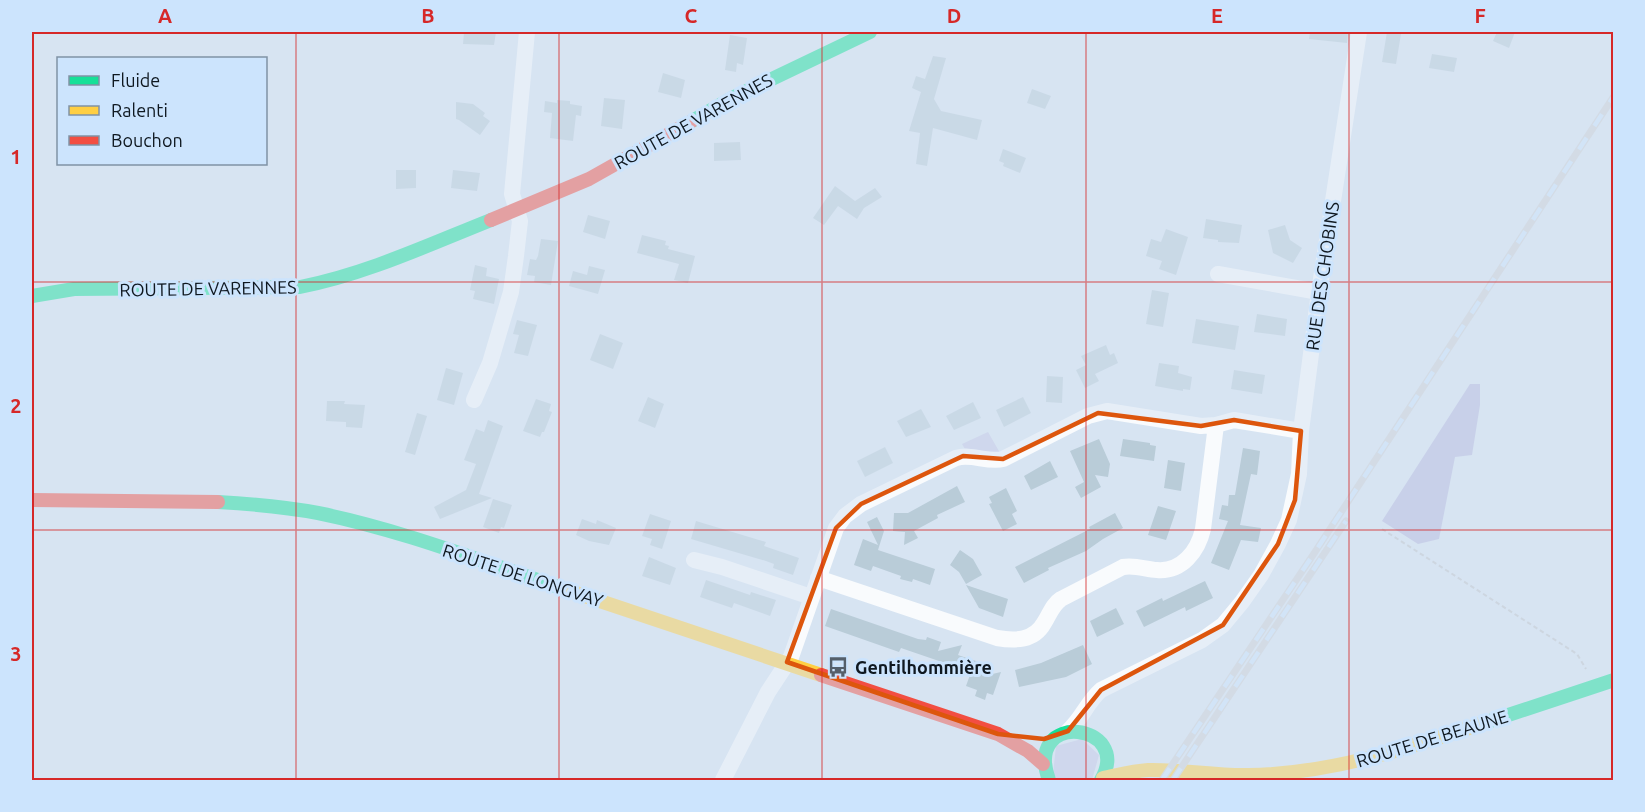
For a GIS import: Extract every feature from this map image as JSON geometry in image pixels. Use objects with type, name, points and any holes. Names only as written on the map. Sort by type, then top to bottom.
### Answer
[{"type":"street","points":[[474,400],[490,363],[511,292],[520,221],[512,194],[527,32]]},
{"type":"street","name":"ROUTE DE VARENNES","points":[[32,296],[74,289],[300,287],[359,272],[517,211],[589,178],[732,98],[870,32]]},
{"type":"street","name":"RUE DES CHOBINS","points":[[1062,734],[1077,723],[1096,694],[1202,640],[1223,625],[1261,575],[1289,520],[1299,474],[1301,431],[1319,292],[1359,32]]},
{"type":"street","points":[[1218,274],[1319,292]]},
{"type":"street","points":[[723,780],[768,692],[787,662],[836,528],[845,516],[861,504],[956,458],[970,456],[990,460],[1003,459],[1088,416],[1107,411],[1201,426],[1234,420],[1301,431]]},
{"type":"street","points":[[818,578],[997,638],[1018,640],[1032,636],[1039,631],[1060,599],[1123,567],[1165,570],[1172,569],[1188,559],[1201,536],[1216,425]]},
{"type":"street","name":"ROUTE DE LONGVAY","points":[[32,500],[249,504],[332,516],[390,531],[998,734],[1028,751],[1043,765]]},
{"type":"street","points":[[694,560],[811,597]]},
{"type":"street","name":"ROUTE DE BEAUNE","points":[[1147,770],[1210,774],[1272,774],[1341,765],[1420,744],[1614,680]]},
{"type":"street","points":[[1109,687],[1099,703],[1095,716],[1100,743],[1107,763],[1102,779],[1147,770]]},
{"type":"street","points":[[1049,780],[1043,765],[1046,749],[1062,734],[1083,731],[1125,761],[1147,770]]},
{"type":"street","name":"ROUTE DE LONGVAY","points":[[998,734],[1035,738],[1062,734]]},
{"type":"path","points":[[1382,529],[1577,654],[1593,687]]},
{"type":"highlighted area","points":[[1098,413],[1201,426],[1234,420],[1301,431],[1295,500],[1278,544],[1223,625],[1101,690],[1068,731],[1044,739],[998,734],[787,662],[836,528],[861,504],[963,456],[1003,459]]},
{"type":"shaded area","points":[[1470,384],[1480,384],[1480,405],[1472,455],[1455,457],[1439,539],[1418,544],[1382,521]]},
{"type":"shaded area","points":[[988,432],[1000,453],[965,449],[962,444]]},
{"type":"shaded area","points":[[1082,739],[1099,755],[1092,780],[1058,780],[1053,774],[1056,746]]},
{"type":"building","points":[[464,32],[496,32],[494,45],[463,44]]},
{"type":"building","points":[[1310,32],[1348,32],[1347,43],[1309,39]]},
{"type":"building","points":[[1387,32],[1401,34],[1396,64],[1382,62]]},
{"type":"building","points":[[1497,32],[1515,32],[1509,48],[1493,41]]},
{"type":"building","points":[[730,35],[747,38],[743,65],[737,63],[736,72],[725,70]]},
{"type":"building","points":[[1432,54],[1457,58],[1454,72],[1429,68]]},
{"type":"building","points":[[933,56],[946,58],[934,99],[941,111],[982,120],[977,140],[933,128],[927,166],[916,164],[920,133],[909,131],[921,92],[912,88],[916,76],[925,79]]},
{"type":"building","points":[[663,73],[685,80],[681,98],[658,92]]},
{"type":"building","points":[[1032,89],[1051,96],[1045,109],[1027,103]]},
{"type":"building","points":[[604,98],[625,100],[622,129],[601,126]]},
{"type":"building","points":[[557,100],[570,101],[570,104],[582,106],[581,116],[576,115],[573,141],[550,138],[552,113],[544,112],[545,101],[557,103]]},
{"type":"building","points":[[456,102],[473,104],[485,113],[483,116],[490,121],[480,135],[456,119]]},
{"type":"building","points":[[740,142],[741,160],[714,161],[714,143]]},
{"type":"building","points":[[1003,149],[1026,158],[1020,173],[1003,166],[1004,163],[999,161]]},
{"type":"building","points":[[396,170],[416,170],[416,188],[396,189]]},
{"type":"building","points":[[453,170],[480,173],[477,191],[451,188]]},
{"type":"building","points":[[835,186],[855,201],[875,188],[882,197],[864,208],[857,219],[838,206],[824,225],[813,218]]},
{"type":"building","points":[[588,215],[610,221],[605,239],[583,232]]},
{"type":"building","points":[[1206,219],[1242,225],[1239,243],[1218,242],[1218,240],[1203,238]]},
{"type":"building","points":[[1285,225],[1290,240],[1302,248],[1293,263],[1273,253],[1268,230]]},
{"type":"building","points":[[1166,229],[1188,237],[1176,275],[1159,269],[1162,261],[1146,256],[1151,239],[1161,242]]},
{"type":"building","points":[[642,235],[666,241],[665,245],[669,246],[668,249],[695,256],[688,283],[674,280],[679,264],[637,253]]},
{"type":"building","points":[[541,239],[558,241],[551,285],[534,282],[535,276],[527,275],[530,259],[536,260],[538,256]]},
{"type":"building","points":[[475,265],[487,268],[486,276],[499,279],[494,304],[473,299],[475,291],[470,290]]},
{"type":"building","points":[[589,266],[605,270],[598,294],[569,286],[573,271],[587,275]]},
{"type":"building","points":[[1152,290],[1169,293],[1163,327],[1146,324]]},
{"type":"building","points":[[1257,314],[1287,319],[1285,336],[1254,332]]},
{"type":"building","points":[[1196,319],[1239,326],[1235,350],[1192,343]]},
{"type":"building","points":[[517,320],[537,325],[528,356],[514,353],[519,335],[513,334]]},
{"type":"building","points":[[600,334],[623,343],[613,369],[590,360]]},
{"type":"building","points":[[1106,345],[1110,355],[1114,353],[1118,363],[1095,374],[1099,381],[1085,388],[1076,370],[1086,365],[1081,356]]},
{"type":"building","points":[[1159,363],[1179,366],[1178,373],[1192,377],[1190,390],[1155,386]]},
{"type":"building","points":[[446,368],[463,373],[454,405],[437,400]]},
{"type":"building","points":[[1234,370],[1265,375],[1262,394],[1231,389]]},
{"type":"building","points":[[1047,376],[1063,377],[1062,403],[1046,402]]},
{"type":"building","points":[[648,397],[664,404],[655,428],[638,421]]},
{"type":"building","points":[[1023,397],[1031,413],[1004,427],[996,410]]},
{"type":"building","points":[[536,399],[551,404],[549,411],[552,412],[540,437],[523,431]]},
{"type":"building","points":[[327,401],[345,401],[344,404],[365,405],[362,428],[346,427],[346,422],[326,421]]},
{"type":"building","points":[[973,402],[981,418],[954,430],[946,416]]},
{"type":"building","points":[[921,409],[931,427],[906,437],[897,421]]},
{"type":"building","points":[[417,413],[427,416],[415,455],[405,452]]},
{"type":"building","points":[[488,420],[503,426],[479,494],[492,498],[440,519],[434,507],[466,490],[476,464],[464,460],[476,429],[484,432]]},
{"type":"building","points":[[1099,439],[1110,464],[1108,477],[1095,475],[1101,487],[1081,498],[1075,487],[1084,482],[1070,451]]},
{"type":"building","points":[[1123,439],[1156,446],[1154,461],[1120,456]]},
{"type":"building","points":[[885,447],[893,463],[865,477],[857,461]]},
{"type":"building","points":[[1243,448],[1260,451],[1257,475],[1251,474],[1240,525],[1261,528],[1258,542],[1241,540],[1229,570],[1211,563],[1228,521],[1219,519],[1222,505],[1228,506],[1229,495],[1235,495]]},
{"type":"building","points":[[1168,460],[1185,463],[1181,491],[1164,488]]},
{"type":"building","points":[[1050,461],[1058,477],[1031,490],[1024,476]]},
{"type":"building","points":[[957,486],[965,502],[937,515],[938,518],[914,531],[918,538],[904,545],[905,532],[893,531],[894,513],[908,513]]},
{"type":"building","points":[[1006,488],[1017,511],[1012,514],[1017,524],[1003,531],[989,504],[992,503],[989,497]]},
{"type":"building","points":[[493,499],[512,505],[504,528],[501,527],[499,533],[483,527]]},
{"type":"building","points":[[1158,506],[1176,511],[1166,540],[1148,535]]},
{"type":"building","points":[[1115,513],[1123,528],[1086,551],[1048,568],[1049,570],[1024,583],[1015,567],[1090,529],[1089,527]]},
{"type":"building","points":[[650,514],[671,521],[662,549],[650,545],[652,539],[642,536]]},
{"type":"building","points":[[877,517],[884,531],[878,550],[935,569],[930,585],[913,579],[912,582],[900,579],[901,576],[873,566],[871,571],[854,565],[863,539],[878,545],[867,522]]},
{"type":"building","points":[[582,519],[596,524],[597,520],[616,528],[609,545],[589,541],[576,535]]},
{"type":"building","points":[[696,521],[766,542],[764,546],[799,558],[793,575],[773,568],[774,564],[766,561],[691,539]]},
{"type":"building","points":[[960,550],[973,559],[982,575],[966,584],[959,572],[950,565]]},
{"type":"building","points":[[649,557],[676,568],[670,585],[642,576]]},
{"type":"building","points":[[706,580],[750,595],[751,592],[776,600],[770,616],[734,603],[732,608],[700,597]]},
{"type":"building","points":[[1205,581],[1213,598],[1186,611],[1185,607],[1144,627],[1136,611]]},
{"type":"building","points":[[966,585],[1008,599],[1003,617],[979,608]]},
{"type":"building","points":[[1116,608],[1124,624],[1097,637],[1090,621]]},
{"type":"building","points":[[831,609],[918,639],[926,640],[927,637],[941,642],[938,651],[962,645],[958,655],[991,666],[988,675],[1001,672],[993,695],[987,693],[985,700],[975,696],[977,690],[966,686],[971,672],[901,648],[899,652],[825,626]]},
{"type":"building","points":[[1083,645],[1092,664],[1066,677],[1019,687],[1015,670],[1041,663]]},
{"type":"railway","points":[[1162,780],[1313,555],[1614,96]]},
{"type":"railway","points":[[1173,780],[1346,521]]},
{"type":"traffic: fast","points":[[692,121],[732,98],[870,32]]},
{"type":"traffic: fast","points":[[32,296],[74,289],[300,287],[373,267],[491,220]]},
{"type":"traffic: fast","points":[[218,502],[294,509],[349,520],[442,547],[564,589]]},
{"type":"traffic: fast","points":[[1481,724],[1614,680]]},
{"type":"traffic: fast","points":[[1049,780],[1045,757],[1051,742],[1063,734],[1078,732],[1092,736],[1103,746],[1107,761],[1101,780]]},
{"type":"traffic: slow","points":[[564,589],[821,675]]},
{"type":"traffic: slow","points":[[1103,778],[1148,770],[1236,775],[1279,774],[1308,770],[1395,751],[1481,724]]},
{"type":"traffic: jam","points":[[491,220],[589,179],[692,121]]},
{"type":"traffic: jam","points":[[32,500],[218,502]]},
{"type":"traffic: jam","points":[[821,675],[998,734],[1028,751],[1043,764]]},
{"type":"place","name":"Gentilhommière","points":[[838,667]]}]
